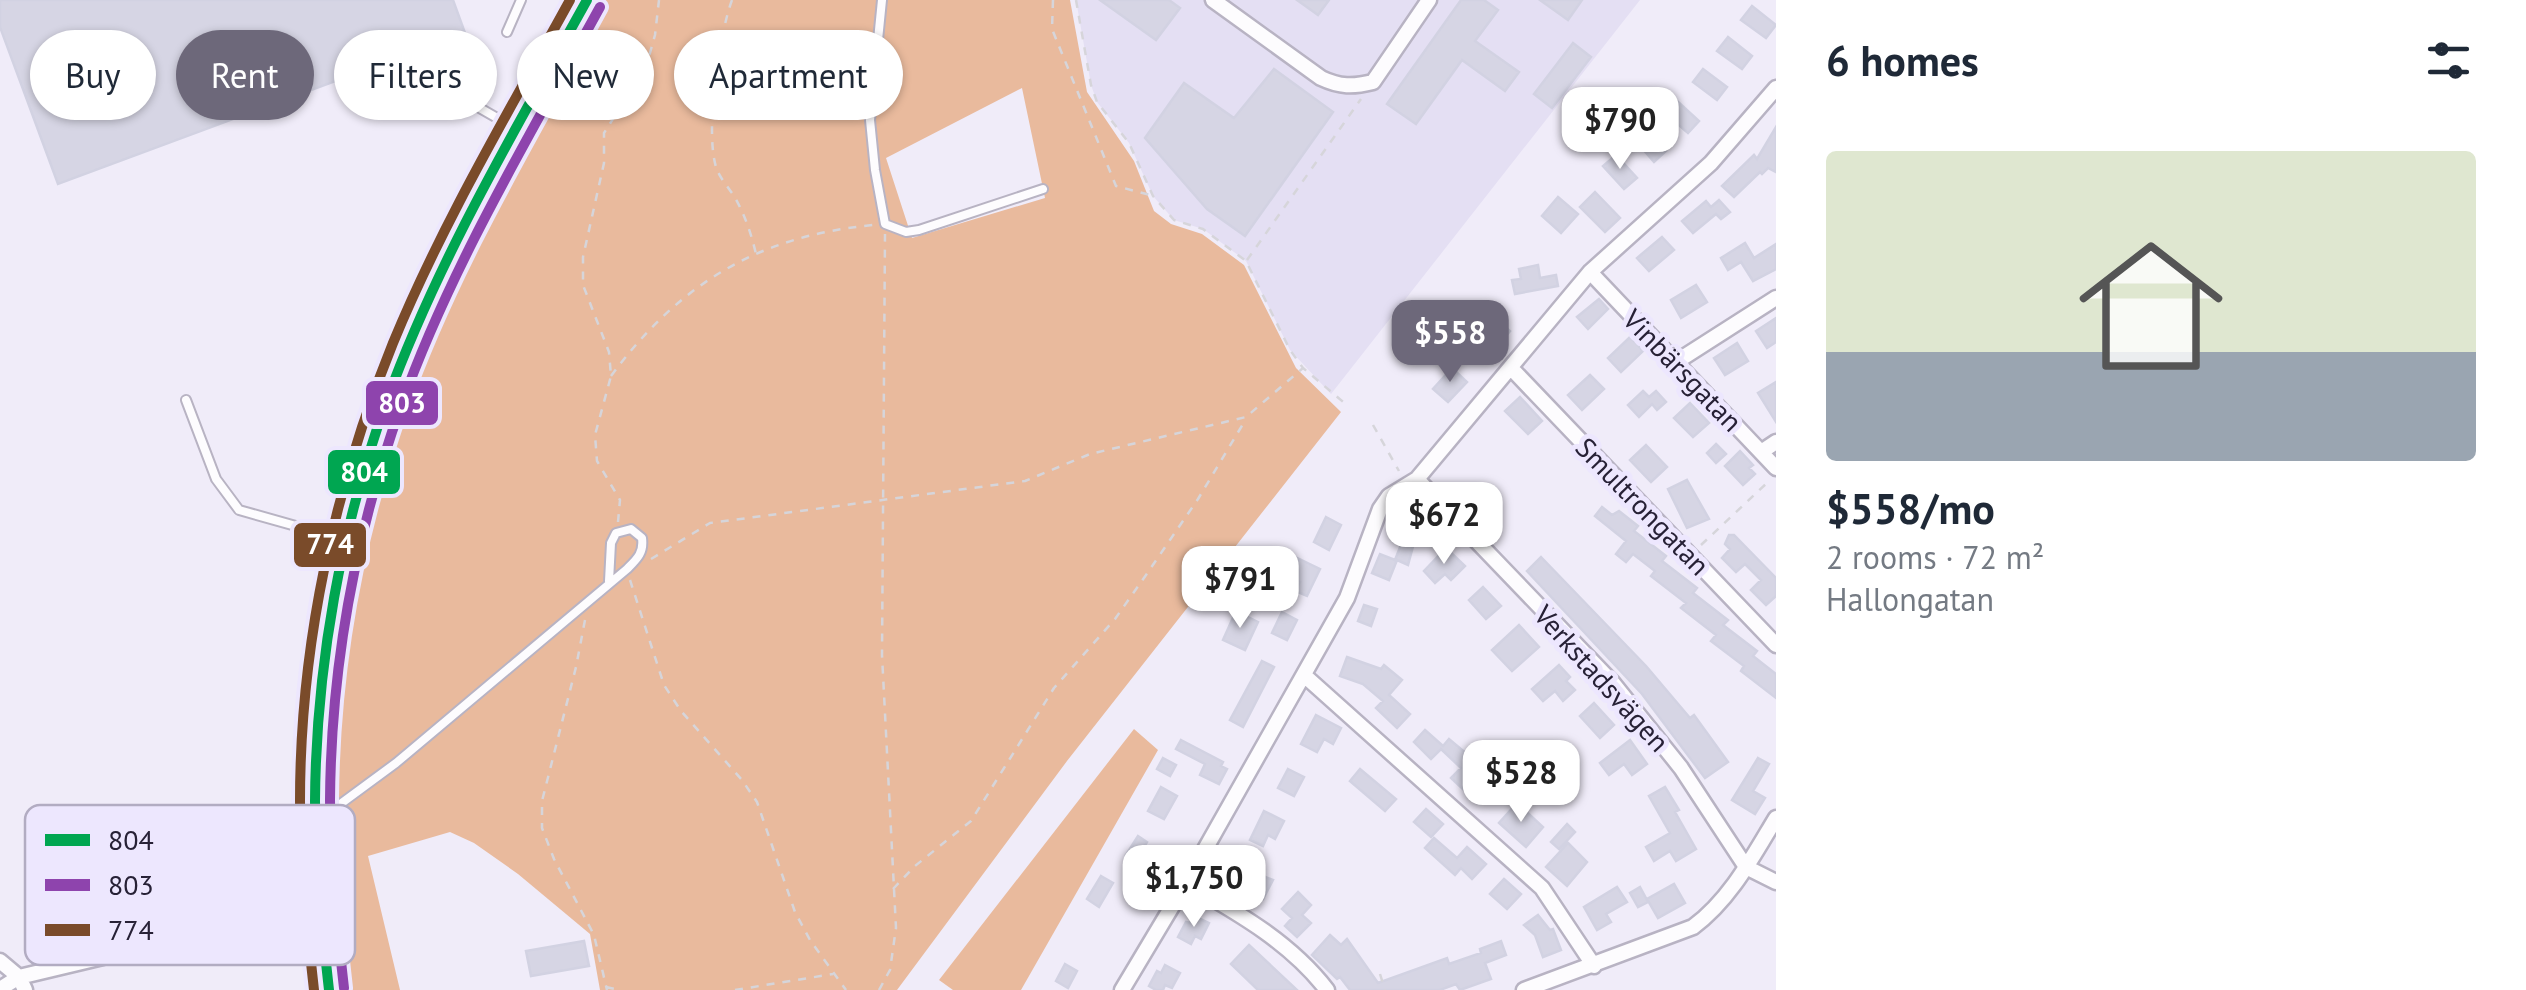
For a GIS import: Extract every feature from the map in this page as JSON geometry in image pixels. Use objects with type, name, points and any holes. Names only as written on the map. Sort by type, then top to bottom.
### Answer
[{"type":"main road","points":[[316,805],[324,666],[346,540],[371,448],[402,361],[449,260],[587,0]]},
{"type":"main road","points":[[326,965],[329,990]]},
{"type":"street","points":[[1213,0],[1321,78],[1338,86],[1373,82],[1430,0]]},
{"type":"street","points":[[1122,990],[1305,676],[1347,598],[1380,510],[1390,496],[1412,482],[1590,272],[1711,163],[1773,96]]},
{"type":"street","name":"Vinbärsgatan","points":[[1590,272],[1776,471]]},
{"type":"street","points":[[1676,362],[1776,298]]},
{"type":"street","name":"Smultrongatan","points":[[1511,368],[1776,645]]},
{"type":"street","points":[[1761,452],[1776,442]]},
{"type":"street","name":"Verkstadsvägen","points":[[1412,482],[1612,682],[1680,768],[1746,867],[1776,882]]},
{"type":"street","points":[[1305,676],[1542,888],[1594,966]]},
{"type":"street","points":[[1524,990],[1693,927],[1710,914],[1746,867],[1776,818]]},
{"type":"street","points":[[1186,884],[1264,930],[1327,990]]},
{"type":"street","points":[[0,961],[22,983]]},
{"type":"street","points":[[0,989],[80,965]]},
{"type":"lane","points":[[507,32],[521,0]]},
{"type":"lane","points":[[882,0],[870,120],[874,170],[886,224],[906,232],[919,230],[1042,189]]},
{"type":"lane","points":[[497,117],[517,128]]},
{"type":"lane","points":[[186,400],[216,479],[239,510],[346,540]]},
{"type":"lane","points":[[339,805],[396,763],[627,568],[641,554],[642,538],[631,529],[616,533],[612,542],[609,581]]},
{"type":"path","points":[[611,376],[604,337],[583,284],[583,257],[604,163],[604,132],[646,66],[655,36],[659,0]]},
{"type":"path","points":[[732,0],[720,52],[711,125],[713,154],[718,173],[749,225],[756,254]]},
{"type":"path","points":[[1053,0],[1052,29],[1116,186],[1153,196]]},
{"type":"path","points":[[1076,0],[1097,102],[1129,143],[1153,196],[1174,220],[1203,229],[1246,261],[1290,350],[1303,368],[1348,406]]},
{"type":"path","points":[[1246,261],[1373,82]]},
{"type":"path","points":[[616,533],[620,500],[597,462],[595,435],[611,376],[642,336],[694,286],[776,244],[886,224],[882,311],[882,655],[896,928],[890,970],[879,990]]},
{"type":"path","points":[[893,888],[914,866],[972,821],[1054,688],[1125,604],[1198,498],[1246,418],[1303,368]]},
{"type":"path","points":[[846,990],[810,940],[796,912],[757,802],[681,712],[664,685],[627,568],[655,557],[710,523],[1025,480],[1090,454],[1246,418]]},
{"type":"path","points":[[1373,426],[1412,482]]},
{"type":"path","points":[[1690,555],[1776,471]]},
{"type":"path","points":[[588,599],[576,668],[542,801],[542,828],[594,935],[607,988],[620,990]]},
{"type":"path","points":[[735,990],[834,974]]},
{"type":"path","points":[[1380,974],[1385,990]]},
{"type":"shaded area","points":[[601,0],[1070,0],[1087,92],[1134,161],[1154,211],[1171,224],[1202,234],[1244,265],[1296,368],[1341,412],[1067,761],[897,990],[600,990],[590,934],[518,874],[474,843],[450,832],[368,856],[400,990],[351,990],[347,965],[355,965],[355,805],[327,805],[333,701],[354,573],[386,448],[447,288],[535,120],[654,120],[654,30],[584,30]],"holes":[[[1022,88],[1045,198],[912,238],[886,158]]]},
{"type":"shaded area","points":[[1076,0],[1640,0],[1331,394],[1290,350],[1246,261],[1203,229],[1174,220],[1153,196],[1129,143],[1097,102]]},
{"type":"shaded area","points":[[1134,729],[1158,750],[1021,990],[953,990],[939,980]]},
{"type":"building","points":[[0,0],[453,0],[464,30],[334,30],[334,82],[314,89],[314,30],[176,30],[176,120],[231,120],[58,184],[34,120],[156,120],[156,30],[30,30],[30,108],[0,27]]},
{"type":"building","points":[[1100,0],[1169,0],[1180,8],[1156,40]]},
{"type":"building","points":[[1297,0],[1329,0],[1318,15]]},
{"type":"building","points":[[1461,0],[1484,0],[1498,10],[1475,41],[1519,72],[1505,91],[1462,60],[1416,124],[1387,104]]},
{"type":"building","points":[[1540,0],[1582,0],[1568,20]]},
{"type":"building","points":[[1752,6],[1776,25],[1766,38],[1741,20]]},
{"type":"building","points":[[1728,37],[1752,56],[1742,69],[1717,51]]},
{"type":"building","points":[[1573,43],[1591,57],[1552,108],[1534,94]]},
{"type":"building","points":[[1274,69],[1333,112],[1245,236],[1207,209],[1145,138],[1184,83],[1234,118]]},
{"type":"building","points":[[1703,69],[1727,87],[1717,100],[1693,82]]},
{"type":"building","points":[[1676,100],[1699,121],[1688,133],[1665,113]]},
{"type":"building","points":[[1776,127],[1776,172],[1768,168],[1760,172],[1734,197],[1722,186],[1754,155],[1757,159]]},
{"type":"building","points":[[1647,128],[1666,151],[1654,162],[1634,139]]},
{"type":"building","points":[[1616,155],[1637,178],[1624,189],[1603,166]]},
{"type":"building","points":[[1595,192],[1620,218],[1605,232],[1580,207]]},
{"type":"building","points":[[1558,197],[1578,214],[1561,233],[1542,216]]},
{"type":"building","points":[[1719,200],[1730,212],[1721,219],[1716,214],[1693,233],[1682,221],[1706,201],[1711,207]]},
{"type":"building","points":[[1662,237],[1674,250],[1649,271],[1637,258]]},
{"type":"building","points":[[1745,243],[1754,258],[1776,244],[1776,269],[1753,281],[1741,262],[1728,270],[1721,258]]},
{"type":"building","points":[[1538,265],[1540,278],[1556,275],[1558,286],[1515,294],[1512,280],[1521,279],[1519,269]]},
{"type":"building","points":[[1696,285],[1707,302],[1681,318],[1671,300]]},
{"type":"building","points":[[1599,299],[1608,309],[1588,329],[1577,317]]},
{"type":"building","points":[[1488,311],[1510,331],[1484,362],[1469,349],[1484,332],[1476,325]]},
{"type":"building","points":[[1776,318],[1776,342],[1767,348],[1756,331]]},
{"type":"building","points":[[1630,337],[1643,351],[1621,372],[1608,358]]},
{"type":"building","points":[[1438,340],[1459,358],[1447,371],[1427,354]]},
{"type":"building","points":[[1737,343],[1748,361],[1725,375],[1714,358]]},
{"type":"building","points":[[1452,368],[1467,382],[1448,402],[1433,389]]},
{"type":"building","points":[[1590,375],[1604,389],[1582,410],[1568,395]]},
{"type":"building","points":[[1776,382],[1776,422],[1758,393]]},
{"type":"building","points":[[1643,391],[1649,397],[1656,391],[1666,402],[1657,410],[1652,404],[1639,417],[1628,405]]},
{"type":"building","points":[[1520,397],[1542,421],[1528,434],[1505,411]]},
{"type":"building","points":[[1690,403],[1709,423],[1693,437],[1674,418]]},
{"type":"building","points":[[1716,444],[1726,454],[1716,463],[1707,453]]},
{"type":"building","points":[[1646,445],[1667,467],[1651,482],[1630,460]]},
{"type":"building","points":[[1740,451],[1753,465],[1749,468],[1755,474],[1743,485],[1725,466]]},
{"type":"building","points":[[1687,480],[1709,519],[1687,528],[1668,489]]},
{"type":"building","points":[[1401,507],[1422,513],[1408,565],[1397,560],[1389,580],[1372,573],[1380,554],[1395,560],[1404,537],[1393,534]]},
{"type":"building","points":[[1602,507],[1612,515],[1619,511],[1638,526],[1634,531],[1666,556],[1662,561],[1697,588],[1693,593],[1728,620],[1723,625],[1757,651],[1753,656],[1776,674],[1776,698],[1711,641],[1716,635],[1681,608],[1686,603],[1651,576],[1655,571],[1633,554],[1626,562],[1616,554],[1626,541],[1595,516]]},
{"type":"building","points":[[1326,517],[1341,525],[1329,550],[1314,542]]},
{"type":"building","points":[[1729,535],[1734,535],[1776,578],[1776,596],[1766,605],[1751,590],[1761,580],[1745,564],[1736,572],[1722,558],[1730,549],[1725,544]]},
{"type":"building","points":[[1446,548],[1465,566],[1451,580],[1445,574],[1435,583],[1424,571]]},
{"type":"building","points":[[1285,552],[1320,569],[1307,596],[1295,591],[1300,582],[1277,571]]},
{"type":"building","points":[[1541,557],[1646,666],[1690,718],[1694,715],[1728,762],[1705,778],[1642,694],[1527,571]]},
{"type":"building","points":[[1483,587],[1501,606],[1486,619],[1469,600]]},
{"type":"building","points":[[1364,605],[1377,609],[1371,626],[1358,621]]},
{"type":"building","points":[[1236,611],[1258,622],[1245,650],[1223,640]]},
{"type":"building","points":[[1282,612],[1297,620],[1287,640],[1272,633]]},
{"type":"building","points":[[1519,625],[1539,647],[1512,671],[1492,650]]},
{"type":"building","points":[[1347,657],[1381,669],[1384,665],[1402,680],[1389,695],[1410,714],[1397,728],[1376,708],[1383,701],[1363,684],[1340,676]]},
{"type":"building","points":[[1262,661],[1274,667],[1243,727],[1230,720]]},
{"type":"building","points":[[1559,665],[1575,690],[1563,701],[1555,691],[1543,701],[1532,689]]},
{"type":"building","points":[[1594,703],[1614,725],[1600,738],[1580,716]]},
{"type":"building","points":[[1316,715],[1341,728],[1333,744],[1324,739],[1317,752],[1301,744]]},
{"type":"building","points":[[1425,730],[1443,746],[1449,739],[1486,770],[1466,792],[1451,778],[1461,768],[1441,749],[1431,759],[1414,742]]},
{"type":"building","points":[[1181,740],[1223,762],[1221,766],[1227,769],[1219,784],[1200,775],[1205,764],[1176,749]]},
{"type":"building","points":[[1630,740],[1647,764],[1632,775],[1624,764],[1609,775],[1600,763]]},
{"type":"building","points":[[1163,758],[1176,765],[1170,776],[1157,769]]},
{"type":"building","points":[[1758,758],[1769,764],[1753,791],[1765,798],[1755,814],[1732,800]]},
{"type":"building","points":[[1288,769],[1304,777],[1294,796],[1278,788]]},
{"type":"building","points":[[1360,769],[1396,799],[1385,811],[1350,781]]},
{"type":"building","points":[[1516,782],[1526,791],[1514,804],[1504,795]]},
{"type":"building","points":[[1161,787],[1177,796],[1164,819],[1148,811]]},
{"type":"building","points":[[1665,787],[1696,849],[1676,861],[1670,851],[1654,861],[1646,847],[1670,833],[1649,796]]},
{"type":"building","points":[[1517,803],[1543,827],[1526,847],[1499,823]]},
{"type":"building","points":[[1426,809],[1443,824],[1431,837],[1414,822]]},
{"type":"building","points":[[1264,811],[1284,821],[1275,839],[1268,835],[1263,846],[1250,840]]},
{"type":"building","points":[[1567,824],[1575,832],[1559,849],[1551,842]]},
{"type":"building","points":[[1138,836],[1147,842],[1135,861],[1126,855]]},
{"type":"building","points":[[1434,838],[1457,858],[1467,847],[1486,864],[1472,879],[1461,868],[1455,875],[1425,848]]},
{"type":"building","points":[[1568,843],[1587,862],[1567,886],[1546,867]]},
{"type":"building","points":[[1150,860],[1164,868],[1156,883],[1142,875]]},
{"type":"building","points":[[1242,868],[1273,880],[1263,899],[1236,879]]},
{"type":"building","points":[[1101,876],[1113,883],[1099,907],[1087,899]]},
{"type":"building","points":[[1504,879],[1521,894],[1507,909],[1490,894]]},
{"type":"building","points":[[1674,884],[1685,903],[1658,918],[1647,899]]},
{"type":"building","points":[[1617,887],[1627,902],[1606,914],[1611,922],[1597,930],[1584,907]]},
{"type":"building","points":[[1640,887],[1648,902],[1638,907],[1630,893]]},
{"type":"building","points":[[1298,892],[1311,905],[1302,915],[1311,923],[1297,937],[1285,926],[1292,918],[1282,909]]},
{"type":"building","points":[[1538,915],[1553,929],[1561,950],[1543,957],[1535,935],[1524,925]]},
{"type":"building","points":[[1194,916],[1209,923],[1201,939],[1195,936],[1191,944],[1178,937]]},
{"type":"building","points":[[1330,935],[1341,945],[1347,939],[1378,983],[1447,958],[1449,964],[1501,941],[1506,955],[1485,963],[1491,979],[1460,990],[1456,984],[1440,990],[1350,990],[1312,955]]},
{"type":"building","points":[[584,941],[589,966],[531,976],[526,951]]},
{"type":"building","points":[[1249,945],[1297,990],[1258,990],[1231,964]]},
{"type":"building","points":[[1065,964],[1077,971],[1068,988],[1056,981]]},
{"type":"building","points":[[1165,965],[1180,973],[1172,988],[1165,985],[1163,990],[1156,990],[1149,986]]},
{"type":"transit line","name":"774","points":[[300,805],[306,684],[324,568],[372,398],[433,255],[570,0]]},
{"type":"transit line","name":"804","points":[[315,805],[320,699],[334,598],[356,497],[387,400],[407,348],[479,196],[587,0]]},
{"type":"transit line","name":"803","points":[[330,805],[335,700],[349,600],[371,502],[401,406],[467,253],[600,7]]},
{"type":"transit line","name":"774","points":[[311,965],[314,990]]},
{"type":"transit line","name":"804","points":[[326,965],[329,990]]},
{"type":"transit line","name":"803","points":[[341,965],[344,988]]}]
